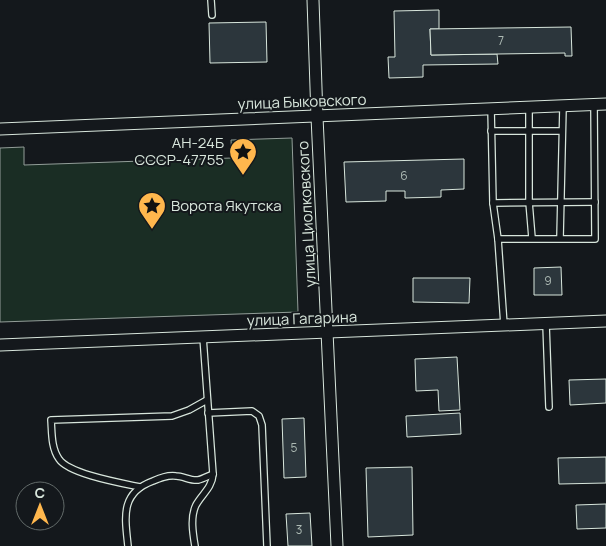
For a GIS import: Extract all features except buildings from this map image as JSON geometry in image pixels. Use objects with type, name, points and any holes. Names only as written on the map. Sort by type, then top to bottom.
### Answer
[{"type":"street","name":"улица Циолковского","points":[[313,0],[316,117],[337,546]]},
{"type":"street","name":"улица Быковского","points":[[0,129],[606,104]]},
{"type":"street","name":"улица Гагарина","points":[[0,345],[606,321]]},
{"type":"lane","points":[[211,0],[212,15]]},
{"type":"lane","points":[[498,239],[595,239],[594,104]]},
{"type":"lane","points":[[560,238],[563,106]]},
{"type":"lane","points":[[491,108],[493,203],[498,239],[504,325]]},
{"type":"lane","points":[[530,108],[532,238]]},
{"type":"lane","points":[[491,131],[562,131]]},
{"type":"lane","points":[[493,203],[595,202]]},
{"type":"lane","points":[[546,324],[549,408]]},
{"type":"lane","points":[[194,546],[192,532],[194,508],[210,487],[213,474],[203,337]]},
{"type":"lane","points":[[140,487],[84,473],[65,466],[54,451],[51,420],[172,416],[208,400]]},
{"type":"lane","points":[[208,413],[252,411],[259,416],[262,424],[267,546]]},
{"type":"lane","points":[[128,546],[125,517],[128,502],[135,490],[166,476],[197,480],[213,474]]},
{"type":"green space","name":"Ворота Якутска","points":[[292,138],[298,312],[0,322],[0,148],[24,147],[24,165],[232,158],[231,140]]},
{"type":"place","name":"АН-24Б СССР-47755","points":[[243,176]]},
{"type":"place","name":"Ворота Якутска","points":[[152,230]]}]
